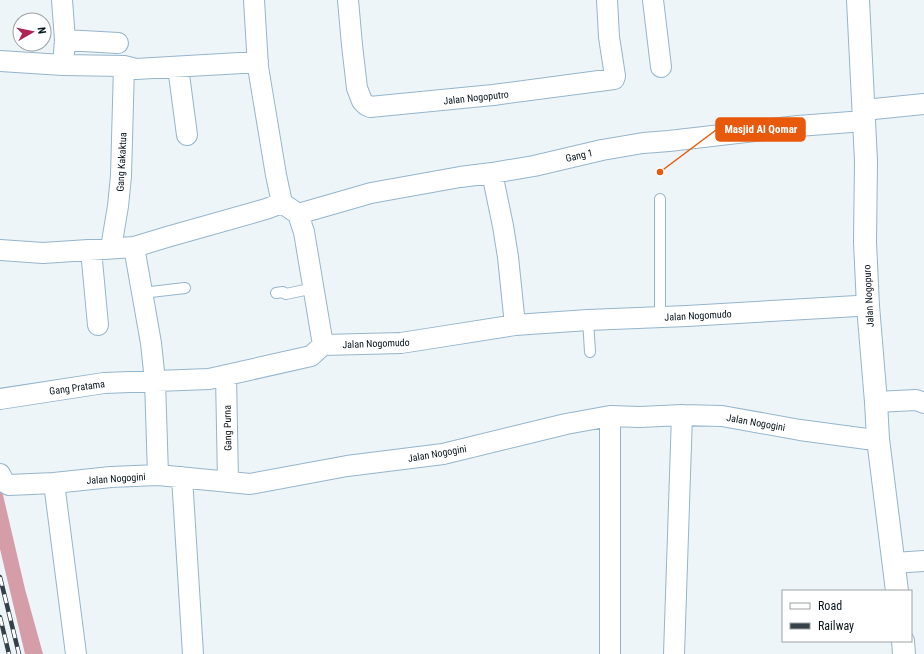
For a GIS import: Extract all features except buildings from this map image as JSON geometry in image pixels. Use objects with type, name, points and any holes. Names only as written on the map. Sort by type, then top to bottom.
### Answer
[{"type":"street","points":[[62,0],[65,40],[63,65]]},
{"type":"street","points":[[254,0],[258,62],[276,175],[290,209],[304,232],[323,345]]},
{"type":"street","name":"Jalan Nogoputro","points":[[348,0],[357,88],[362,101],[370,107],[493,95],[614,79],[615,76],[609,37],[607,0]]},
{"type":"street","points":[[653,0],[661,67]]},
{"type":"street","name":"Jalan Nogopuro","points":[[858,0],[866,161],[865,242],[868,306],[878,439],[897,590]]},
{"type":"street","points":[[65,40],[118,43]]},
{"type":"street","points":[[0,61],[124,70],[258,62]]},
{"type":"street","points":[[178,67],[187,135]]},
{"type":"street","name":"Gang Kakaktua","points":[[111,248],[121,176],[124,70]]},
{"type":"street","name":"Gang 1","points":[[290,209],[460,177],[534,166],[602,150],[643,143],[798,126],[864,116],[924,104]]},
{"type":"street","points":[[492,173],[508,257],[515,325]]},
{"type":"street","points":[[0,250],[43,253],[134,247],[266,209],[290,209]]},
{"type":"street","points":[[134,247],[151,342],[155,381],[158,475]]},
{"type":"street","points":[[90,250],[98,325]]},
{"type":"street","name":"Jalan Nogomudo","points":[[323,345],[401,343],[515,325],[868,306]]},
{"type":"street","name":"Gang Pratama","points":[[0,399],[104,383],[209,379],[311,356],[323,345]]},
{"type":"street","name":"Gang Purna","points":[[226,375],[228,482]]},
{"type":"street","points":[[876,402],[916,400],[924,403]]},
{"type":"street","points":[[674,654],[682,415]]},
{"type":"street","points":[[610,416],[610,654]]},
{"type":"street","name":"Jalan Nogogini","points":[[0,474],[4,482],[9,485],[158,475],[250,484],[347,466],[443,454],[566,424],[610,416],[722,416],[800,430],[868,440],[878,439]]},
{"type":"street","points":[[182,477],[193,654]]},
{"type":"street","points":[[54,483],[76,654]]},
{"type":"street","points":[[894,563],[924,561]]},
{"type":"street","points":[[903,642],[904,654]]},
{"type":"lane","points":[[660,199],[660,317]]},
{"type":"lane","points":[[142,293],[185,288]]},
{"type":"lane","points":[[276,293],[283,292],[286,294],[314,288]]},
{"type":"lane","points":[[588,320],[590,352]]},
{"type":"shaded area","points":[[0,482],[25,589],[43,654],[25,654],[0,549]]},
{"type":"railway","points":[[0,577],[19,654]]},
{"type":"railway","points":[[0,617],[9,654]]},
{"type":"place","name":"Masjid Al Qomar","points":[[660,172]]}]
